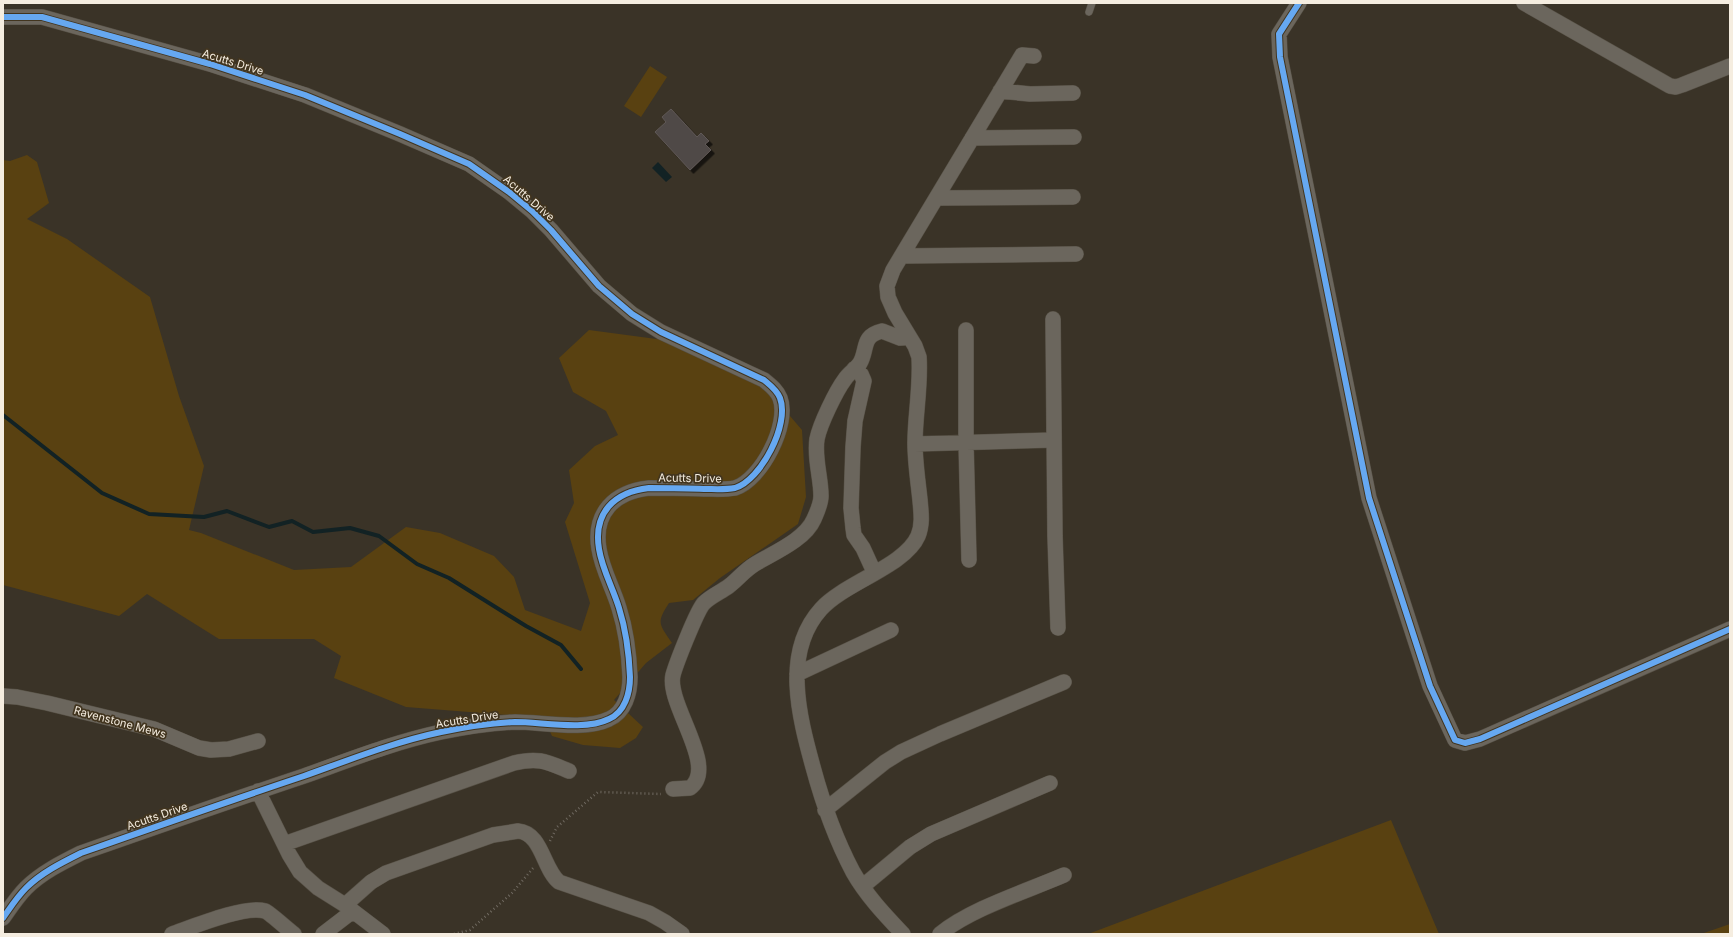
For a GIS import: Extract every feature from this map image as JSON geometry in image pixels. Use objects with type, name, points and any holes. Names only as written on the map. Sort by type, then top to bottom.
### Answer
[{"type":"street","points":[[1299,3],[1279,34],[1280,57],[1349,404],[1371,505],[1430,686],[1455,740],[1465,744],[1480,739],[1730,629]]},
{"type":"street","points":[[1524,3],[1670,86],[1682,85],[1730,66]]},
{"type":"street","name":"Acutts Drive","points":[[3,17],[42,17],[210,64],[305,95],[419,141],[469,164],[509,192],[532,211],[551,230],[599,286],[632,314],[661,332],[764,380],[777,392],[781,399],[782,411],[772,446],[759,469],[743,484],[724,490],[638,489],[618,497],[606,509],[602,516],[598,529],[599,550],[619,609],[629,655],[629,690],[623,707],[616,715],[603,722],[591,724],[515,722],[477,726],[415,738],[258,791],[105,845],[60,863],[25,889],[3,918]]},
{"type":"street","points":[[903,934],[884,913],[853,872],[834,833],[825,810],[801,719],[797,674],[803,637],[814,617],[832,598],[908,550],[914,543],[920,530],[921,518],[915,444],[919,366],[918,351],[891,306],[887,292],[890,277],[1022,55],[1034,56]]},
{"type":"street","points":[[1000,91],[1030,94],[1073,93]]},
{"type":"street","points":[[972,138],[1074,137]]},
{"type":"street","points":[[937,198],[1073,197]]},
{"type":"street","points":[[902,256],[1076,254]]},
{"type":"street","points":[[1053,318],[1058,628]]},
{"type":"street","points":[[966,330],[966,442],[969,560]]},
{"type":"street","points":[[673,789],[690,788],[696,781],[700,772],[692,742],[673,691],[672,681],[678,660],[702,606],[748,569],[789,544],[810,526],[819,506],[821,497],[817,448],[820,429],[845,379],[861,360],[868,338],[875,333],[884,331],[900,338],[909,337]]},
{"type":"street","points":[[854,369],[861,374],[864,381],[855,420],[853,446],[853,528],[854,535],[863,548],[874,572]]},
{"type":"street","points":[[915,444],[1054,440]]},
{"type":"street","points":[[797,674],[891,630]]},
{"type":"street","points":[[825,810],[885,762],[901,752],[978,717],[1064,682]]},
{"type":"street","name":"Ravenstone Mews","points":[[3,696],[17,697],[47,703],[154,730],[199,748],[211,750],[229,749],[258,741]]},
{"type":"street","points":[[284,844],[514,763],[527,760],[538,760],[569,771]]},
{"type":"street","points":[[863,886],[910,847],[931,834],[1050,783]]},
{"type":"street","points":[[258,791],[284,844],[294,862],[306,878],[383,934]]},
{"type":"street","points":[[323,934],[377,878],[500,834],[518,831],[526,833],[536,842],[553,877],[563,885],[648,913],[682,934]]},
{"type":"street","points":[[940,934],[980,910],[1064,875]]},
{"type":"street","points":[[172,934],[217,918],[259,910],[268,913],[294,934]]},
{"type":"lane","points":[[1090,12],[1092,3]]},
{"type":"path","points":[[454,934],[470,930],[507,897],[542,856],[557,827],[598,792],[660,794],[673,789]]},
{"type":"shaded area","points":[[650,66],[667,77],[641,117],[624,106]]},
{"type":"shaded area","points":[[27,155],[37,162],[49,203],[27,219],[67,239],[150,297],[179,396],[204,466],[189,530],[201,533],[294,570],[351,567],[406,527],[440,533],[494,556],[514,577],[525,610],[581,631],[590,603],[565,522],[574,503],[569,470],[595,446],[618,435],[606,411],[573,392],[559,358],[589,330],[664,340],[766,388],[802,430],[806,497],[798,524],[720,578],[693,600],[669,603],[662,615],[661,623],[664,632],[672,643],[646,663],[614,700],[643,727],[636,738],[620,748],[583,745],[552,736],[544,718],[406,707],[334,678],[341,656],[314,639],[219,639],[147,594],[119,616],[3,585],[3,160],[10,161]]},
{"type":"shaded area","points":[[658,162],[672,177],[666,182],[652,168]]},
{"type":"shaded area","points":[[1391,820],[1439,934],[1088,934]]},
{"type":"shaded area","points":[[1730,924],[1730,934],[1701,934]]},
{"type":"building","points":[[671,109],[697,137],[701,133],[709,141],[705,144],[711,150],[690,170],[655,132],[666,122],[662,117]]},
{"type":"waterway","points":[[3,415],[102,493],[149,514],[204,517],[227,511],[269,527],[292,521],[313,532],[350,528],[379,536],[417,564],[449,578],[526,626],[561,645],[581,669]]},
{"type":"cycle path","points":[[1299,3],[1279,34],[1280,57],[1369,498],[1430,686],[1455,740],[1465,743],[1480,739],[1730,629]]},
{"type":"cycle path","points":[[3,17],[42,17],[210,64],[305,95],[469,164],[509,192],[532,211],[551,230],[599,286],[632,314],[661,332],[764,380],[777,393],[780,398],[782,409],[781,422],[771,450],[763,463],[745,483],[735,488],[727,489],[649,488],[637,490],[616,500],[609,506],[603,515],[599,525],[599,549],[624,625],[630,668],[628,695],[623,707],[614,716],[599,723],[588,725],[563,725],[526,722],[497,723],[450,730],[423,736],[372,752],[81,853],[38,878],[26,888],[3,918]]}]
